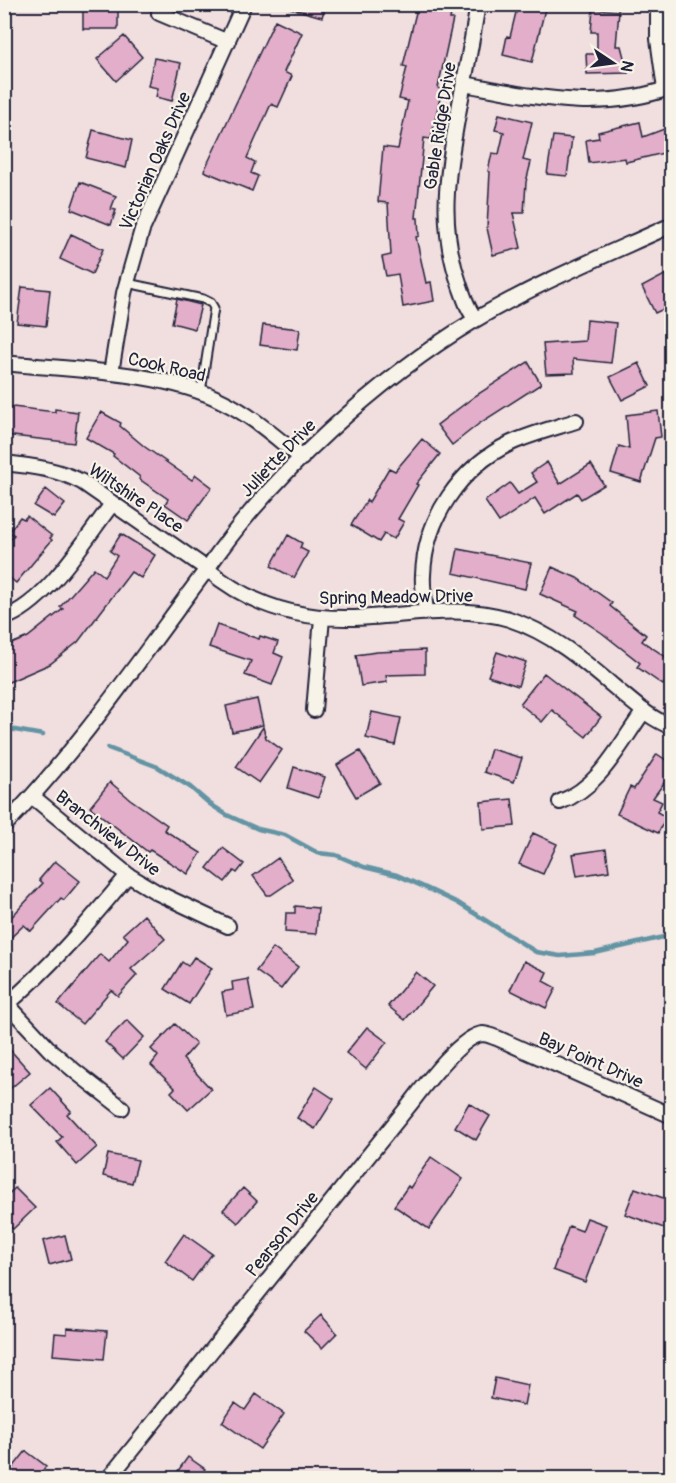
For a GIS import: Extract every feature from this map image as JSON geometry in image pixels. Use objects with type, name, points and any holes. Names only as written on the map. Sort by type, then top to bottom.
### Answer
[{"type":"street","name":"Victorian Oaks Drive","points":[[111,373],[127,283],[142,230],[244,4]]},
{"type":"street","name":"Gable Ridge Drive","points":[[476,319],[464,298],[454,270],[448,243],[446,213],[447,178],[478,4]]},
{"type":"street","points":[[464,84],[559,101],[590,103],[621,100],[668,88],[658,39],[658,4]]},
{"type":"street","points":[[159,13],[228,42]]},
{"type":"street","name":"Juliette Drive","points":[[4,826],[33,797],[225,543],[259,502],[328,432],[428,349],[476,319],[534,288],[672,225]]},
{"type":"street","name":"Cook Road","points":[[4,363],[111,373],[171,383],[201,392],[251,417],[302,458]]},
{"type":"street","points":[[426,612],[422,576],[426,550],[433,525],[445,501],[459,482],[476,465],[494,452],[512,443],[576,421]]},
{"type":"street","name":"Wiltshire Place","points":[[4,463],[44,467],[65,473],[82,482],[207,569]]},
{"type":"street","points":[[4,618],[44,593],[112,504]]},
{"type":"street","name":"Spring Meadow Drive","points":[[207,569],[223,582],[259,602],[297,615],[351,618],[456,610],[485,613],[510,620],[555,640],[644,711],[672,727]]},
{"type":"street","points":[[314,710],[322,618]]},
{"type":"street","points":[[560,802],[585,789],[598,776],[644,711]]},
{"type":"street","name":"Branchview Drive","points":[[33,797],[128,875],[158,893],[228,926]]},
{"type":"street","points":[[122,1108],[50,1050],[6,1006],[101,909],[128,875]]},
{"type":"street","name":"Pearson Drive","points":[[109,1479],[454,1052],[471,1039],[483,1034],[497,1038]]},
{"type":"street","name":"Bay Point Drive","points":[[497,1038],[672,1116]]},
{"type":"lane","points":[[127,283],[203,299],[212,303],[214,308],[201,392]]},
{"type":"building","points":[[83,4],[118,4],[118,29],[83,29]]},
{"type":"building","points":[[291,4],[326,4],[322,17],[290,8]]},
{"type":"building","points":[[418,4],[453,4],[450,19],[453,19],[438,88],[442,89],[431,139],[424,138],[416,218],[418,218],[419,236],[416,237],[426,283],[431,282],[434,301],[403,307],[398,274],[386,276],[382,257],[391,255],[388,203],[378,202],[383,147],[398,149],[408,101],[399,99],[407,67],[403,66]]},
{"type":"building","points":[[518,4],[545,9],[532,62],[503,55]]},
{"type":"building","points":[[593,9],[619,11],[616,46],[621,46],[628,73],[587,74],[586,54],[597,54],[597,32],[591,32]]},
{"type":"building","points":[[275,20],[302,33],[284,72],[292,76],[278,107],[271,104],[247,158],[255,162],[251,173],[258,176],[252,191],[204,171]]},
{"type":"building","points":[[124,36],[142,57],[116,81],[97,59]]},
{"type":"building","points":[[154,58],[181,63],[172,101],[156,97],[158,88],[148,86]]},
{"type":"building","points":[[499,114],[532,122],[523,160],[531,162],[526,182],[524,213],[513,213],[521,248],[493,255],[487,228],[490,172],[488,171],[492,153],[499,154],[504,132],[495,130]]},
{"type":"building","points":[[640,122],[643,137],[672,126],[672,151],[626,162],[625,158],[589,163],[586,140],[599,138],[598,132]]},
{"type":"building","points":[[93,130],[132,140],[126,168],[86,158]]},
{"type":"building","points":[[553,136],[572,138],[567,176],[547,174]]},
{"type":"building","points":[[80,182],[116,196],[111,209],[116,210],[111,225],[71,209]]},
{"type":"building","points":[[71,234],[103,249],[92,274],[60,259]]},
{"type":"building","points":[[672,271],[672,305],[655,313],[642,287]]},
{"type":"building","points":[[22,287],[50,290],[46,326],[17,323]]},
{"type":"building","points":[[177,299],[201,305],[195,329],[172,323]]},
{"type":"building","points":[[587,320],[616,323],[611,363],[573,359],[574,373],[546,374],[543,344],[585,341]]},
{"type":"building","points":[[263,325],[300,329],[297,350],[260,345]]},
{"type":"building","points":[[528,362],[541,384],[480,423],[452,445],[437,425],[475,396]]},
{"type":"building","points":[[639,363],[650,386],[622,400],[610,377]]},
{"type":"building","points":[[4,406],[55,412],[55,409],[78,412],[74,443],[4,435]]},
{"type":"building","points":[[658,411],[661,437],[655,438],[641,482],[611,473],[619,446],[629,449],[626,415]]},
{"type":"building","points":[[101,412],[121,423],[120,426],[145,447],[192,480],[196,475],[212,487],[188,520],[165,504],[168,499],[139,479],[140,477],[113,456],[114,454],[86,438]]},
{"type":"building","points":[[422,439],[440,454],[416,484],[418,485],[398,519],[404,522],[394,539],[384,534],[379,542],[351,525],[367,500],[369,502],[389,468],[395,471]]},
{"type":"building","points":[[547,462],[560,484],[591,464],[604,485],[581,499],[577,493],[545,514],[535,498],[499,522],[485,501],[510,483],[518,494],[537,482],[531,473]]},
{"type":"building","points":[[46,489],[65,504],[54,518],[34,506]]},
{"type":"building","points":[[27,516],[52,536],[50,538],[52,540],[16,583],[4,573],[4,546],[14,535],[9,532],[20,517],[24,519]]},
{"type":"building","points":[[121,534],[155,555],[141,578],[131,572],[78,642],[50,664],[4,684],[4,647],[28,637],[63,609],[60,607],[94,568],[104,576],[117,556],[110,551]]},
{"type":"building","points":[[288,535],[302,543],[300,548],[308,552],[294,578],[271,566]]},
{"type":"building","points":[[458,549],[531,563],[525,589],[453,573]]},
{"type":"building","points":[[552,567],[577,578],[612,603],[610,606],[646,635],[642,641],[672,661],[672,672],[663,685],[637,667],[640,663],[575,615],[578,611],[540,594]]},
{"type":"building","points":[[217,625],[259,639],[260,636],[278,642],[274,653],[283,657],[272,685],[245,675],[251,661],[209,647]]},
{"type":"building","points":[[425,650],[425,674],[386,675],[387,682],[361,686],[356,655]]},
{"type":"building","points":[[497,652],[526,662],[518,686],[488,676]]},
{"type":"building","points":[[544,673],[601,717],[586,737],[552,710],[542,722],[520,704]]},
{"type":"building","points":[[257,699],[263,725],[232,732],[226,706]]},
{"type":"building","points":[[372,712],[401,718],[395,745],[366,738]]},
{"type":"building","points":[[263,727],[266,738],[282,750],[259,783],[236,767]]},
{"type":"building","points":[[491,749],[522,758],[514,782],[484,772]]},
{"type":"building","points":[[360,751],[380,783],[356,797],[337,765]]},
{"type":"building","points":[[657,754],[672,764],[672,772],[653,798],[662,802],[657,812],[666,817],[658,833],[617,814],[630,787],[634,789]]},
{"type":"building","points":[[294,767],[325,777],[318,798],[288,788]]},
{"type":"building","points":[[110,782],[167,825],[164,830],[201,853],[188,874],[150,850],[148,852],[90,807]]},
{"type":"building","points":[[512,799],[515,826],[483,829],[481,802]]},
{"type":"building","points":[[533,833],[557,844],[543,874],[519,864]]},
{"type":"building","points":[[223,848],[244,864],[225,882],[207,868]]},
{"type":"building","points":[[606,849],[609,871],[577,876],[573,854]]},
{"type":"building","points":[[278,858],[293,880],[271,895],[267,895],[253,876]]},
{"type":"building","points":[[55,861],[80,881],[64,900],[61,898],[31,931],[24,925],[4,944],[4,925],[43,883],[39,880]]},
{"type":"building","points":[[295,906],[318,908],[316,934],[285,932],[286,913],[295,913]]},
{"type":"building","points":[[144,915],[165,939],[131,969],[137,975],[118,996],[111,990],[82,1024],[58,1004],[100,954],[109,962],[128,939],[123,934]]},
{"type":"building","points":[[273,948],[298,967],[281,989],[256,971]]},
{"type":"building","points":[[194,957],[212,968],[189,1004],[165,989],[182,962],[188,966]]},
{"type":"building","points":[[524,961],[547,972],[543,981],[556,988],[546,1008],[510,990]]},
{"type":"building","points":[[416,972],[433,986],[405,1020],[388,1006]]},
{"type":"building","points":[[248,979],[254,1010],[226,1015],[222,992],[233,990],[232,982]]},
{"type":"building","points":[[127,1020],[144,1037],[123,1059],[105,1042]]},
{"type":"building","points":[[175,1024],[196,1044],[183,1059],[211,1089],[188,1110],[171,1092],[175,1088],[151,1065],[158,1056],[151,1049]]},
{"type":"building","points":[[367,1027],[387,1042],[366,1069],[346,1053]]},
{"type":"building","points":[[4,1043],[30,1072],[4,1094]]},
{"type":"building","points":[[316,1087],[334,1099],[315,1129],[297,1118]]},
{"type":"building","points":[[50,1088],[71,1111],[67,1114],[97,1147],[77,1165],[57,1142],[62,1137],[31,1105]]},
{"type":"building","points":[[469,1103],[490,1116],[476,1140],[455,1127]]},
{"type":"building","points":[[108,1154],[138,1160],[132,1183],[103,1176]]},
{"type":"building","points":[[431,1157],[463,1179],[429,1229],[394,1206],[408,1186],[410,1188]]},
{"type":"building","points":[[15,1188],[35,1208],[13,1229],[4,1221],[4,1198]]},
{"type":"building","points":[[243,1188],[257,1201],[238,1223],[223,1210]]},
{"type":"building","points":[[635,1188],[672,1201],[672,1231],[625,1214]]},
{"type":"building","points":[[587,1218],[606,1225],[585,1282],[553,1270],[569,1226],[582,1231]]},
{"type":"building","points":[[184,1234],[212,1254],[192,1281],[165,1261]]},
{"type":"building","points":[[65,1235],[71,1259],[49,1265],[43,1241]]},
{"type":"building","points":[[321,1315],[337,1333],[322,1348],[304,1331]]},
{"type":"building","points":[[67,1328],[107,1331],[104,1359],[53,1355],[55,1333],[67,1334]]},
{"type":"building","points":[[495,1378],[528,1385],[524,1405],[491,1398]]},
{"type":"building","points":[[256,1394],[284,1414],[260,1449],[222,1422],[235,1403],[245,1410]]},
{"type":"building","points":[[26,1451],[46,1466],[37,1479],[4,1479]]},
{"type":"building","points":[[188,1457],[205,1469],[198,1479],[172,1479]]},
{"type":"waterway","points":[[4,728],[43,735]]},
{"type":"waterway","points":[[108,748],[158,767],[190,787],[227,815],[258,829],[285,835],[318,853],[336,855],[364,867],[397,875],[458,903],[536,952],[560,956],[595,953],[672,935]]}]
